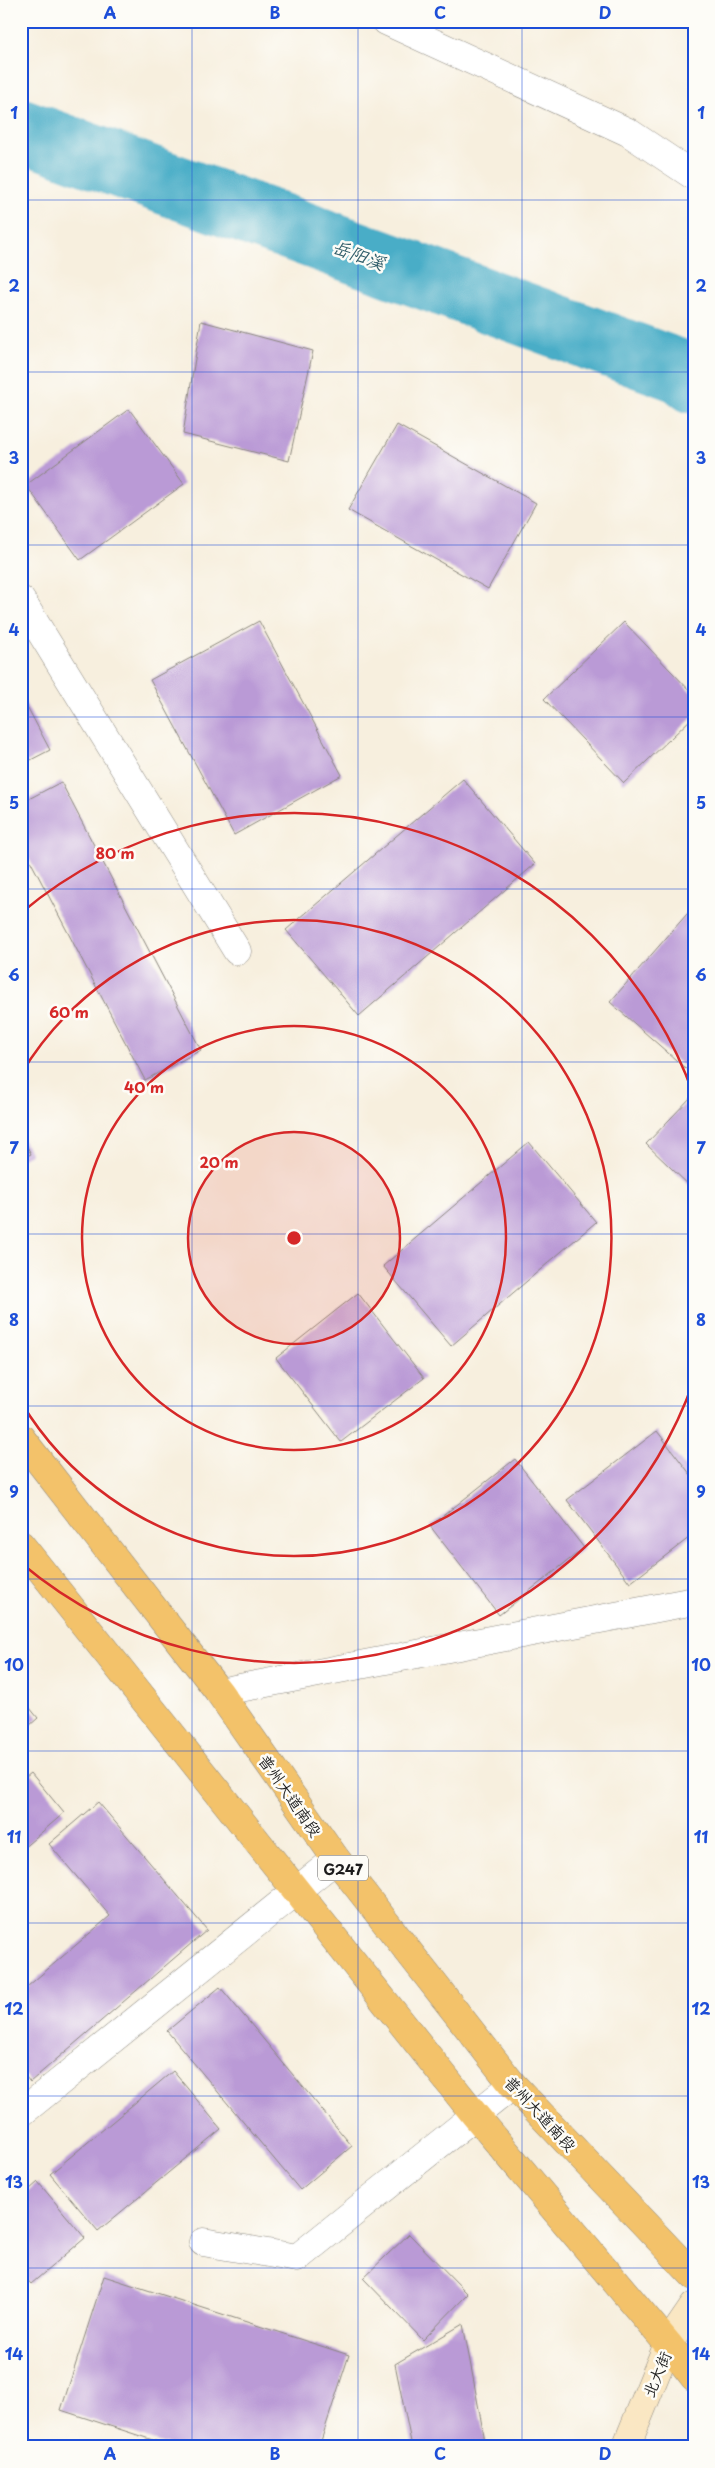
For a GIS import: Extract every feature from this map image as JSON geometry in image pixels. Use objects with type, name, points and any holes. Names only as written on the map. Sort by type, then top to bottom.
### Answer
[{"type":"highway","name":"普州大道南段","points":[[21,1438],[220,1692],[336,1859],[513,2085],[694,2276]]},
{"type":"highway","name":"G247","points":[[21,1545],[476,2115],[694,2377]]},
{"type":"main road","name":"北大街","points":[[626,2447],[668,2344],[694,2306]]},
{"type":"street","points":[[386,21],[628,132],[694,176]]},
{"type":"street","points":[[21,600],[236,950]]},
{"type":"street","points":[[220,1692],[694,1602]]},
{"type":"street","points":[[21,2113],[336,1859]]},
{"type":"street","points":[[203,2242],[297,2258],[513,2085]]},
{"type":"building","points":[[201,321],[313,351],[289,461],[183,434]]},
{"type":"building","points":[[129,409],[184,484],[80,560],[26,485]]},
{"type":"building","points":[[397,425],[536,503],[488,589],[348,510]]},
{"type":"building","points":[[259,621],[342,775],[234,835],[150,680]]},
{"type":"building","points":[[624,622],[694,695],[694,716],[624,783],[544,699]]},
{"type":"building","points":[[21,695],[50,750],[21,765]]},
{"type":"building","points":[[463,779],[535,864],[359,1016],[286,930]]},
{"type":"building","points":[[61,782],[201,1050],[145,1080],[21,843],[21,803]]},
{"type":"building","points":[[694,906],[694,1072],[692,1074],[610,1002]]},
{"type":"building","points":[[694,1094],[694,1190],[646,1144]]},
{"type":"building","points":[[21,1135],[31,1154],[21,1159]]},
{"type":"building","points":[[529,1142],[596,1222],[451,1346],[383,1266]]},
{"type":"building","points":[[358,1293],[424,1378],[341,1442],[276,1358]]},
{"type":"building","points":[[657,1431],[694,1479],[694,1534],[630,1583],[567,1500]]},
{"type":"building","points":[[515,1459],[584,1548],[499,1615],[430,1526]]},
{"type":"building","points":[[21,1697],[38,1718],[21,1733]]},
{"type":"building","points":[[31,1773],[64,1813],[21,1850],[21,1781]]},
{"type":"building","points":[[98,1802],[207,1930],[30,2082],[21,2071],[21,1992],[110,1916],[49,1844]]},
{"type":"building","points":[[220,1987],[352,2146],[300,2190],[167,2031]]},
{"type":"building","points":[[173,2071],[221,2129],[98,2231],[50,2174]]},
{"type":"building","points":[[38,2182],[85,2238],[31,2284],[21,2273],[21,2197]]},
{"type":"building","points":[[409,2234],[468,2294],[423,2340],[363,2278]]},
{"type":"building","points":[[104,2276],[349,2355],[319,2447],[174,2447],[61,2410]]},
{"type":"building","points":[[463,2324],[486,2447],[412,2447],[395,2364]]},
{"type":"waterway","name":"岳阳溪","points":[[21,130],[682,372],[694,382]]}]
